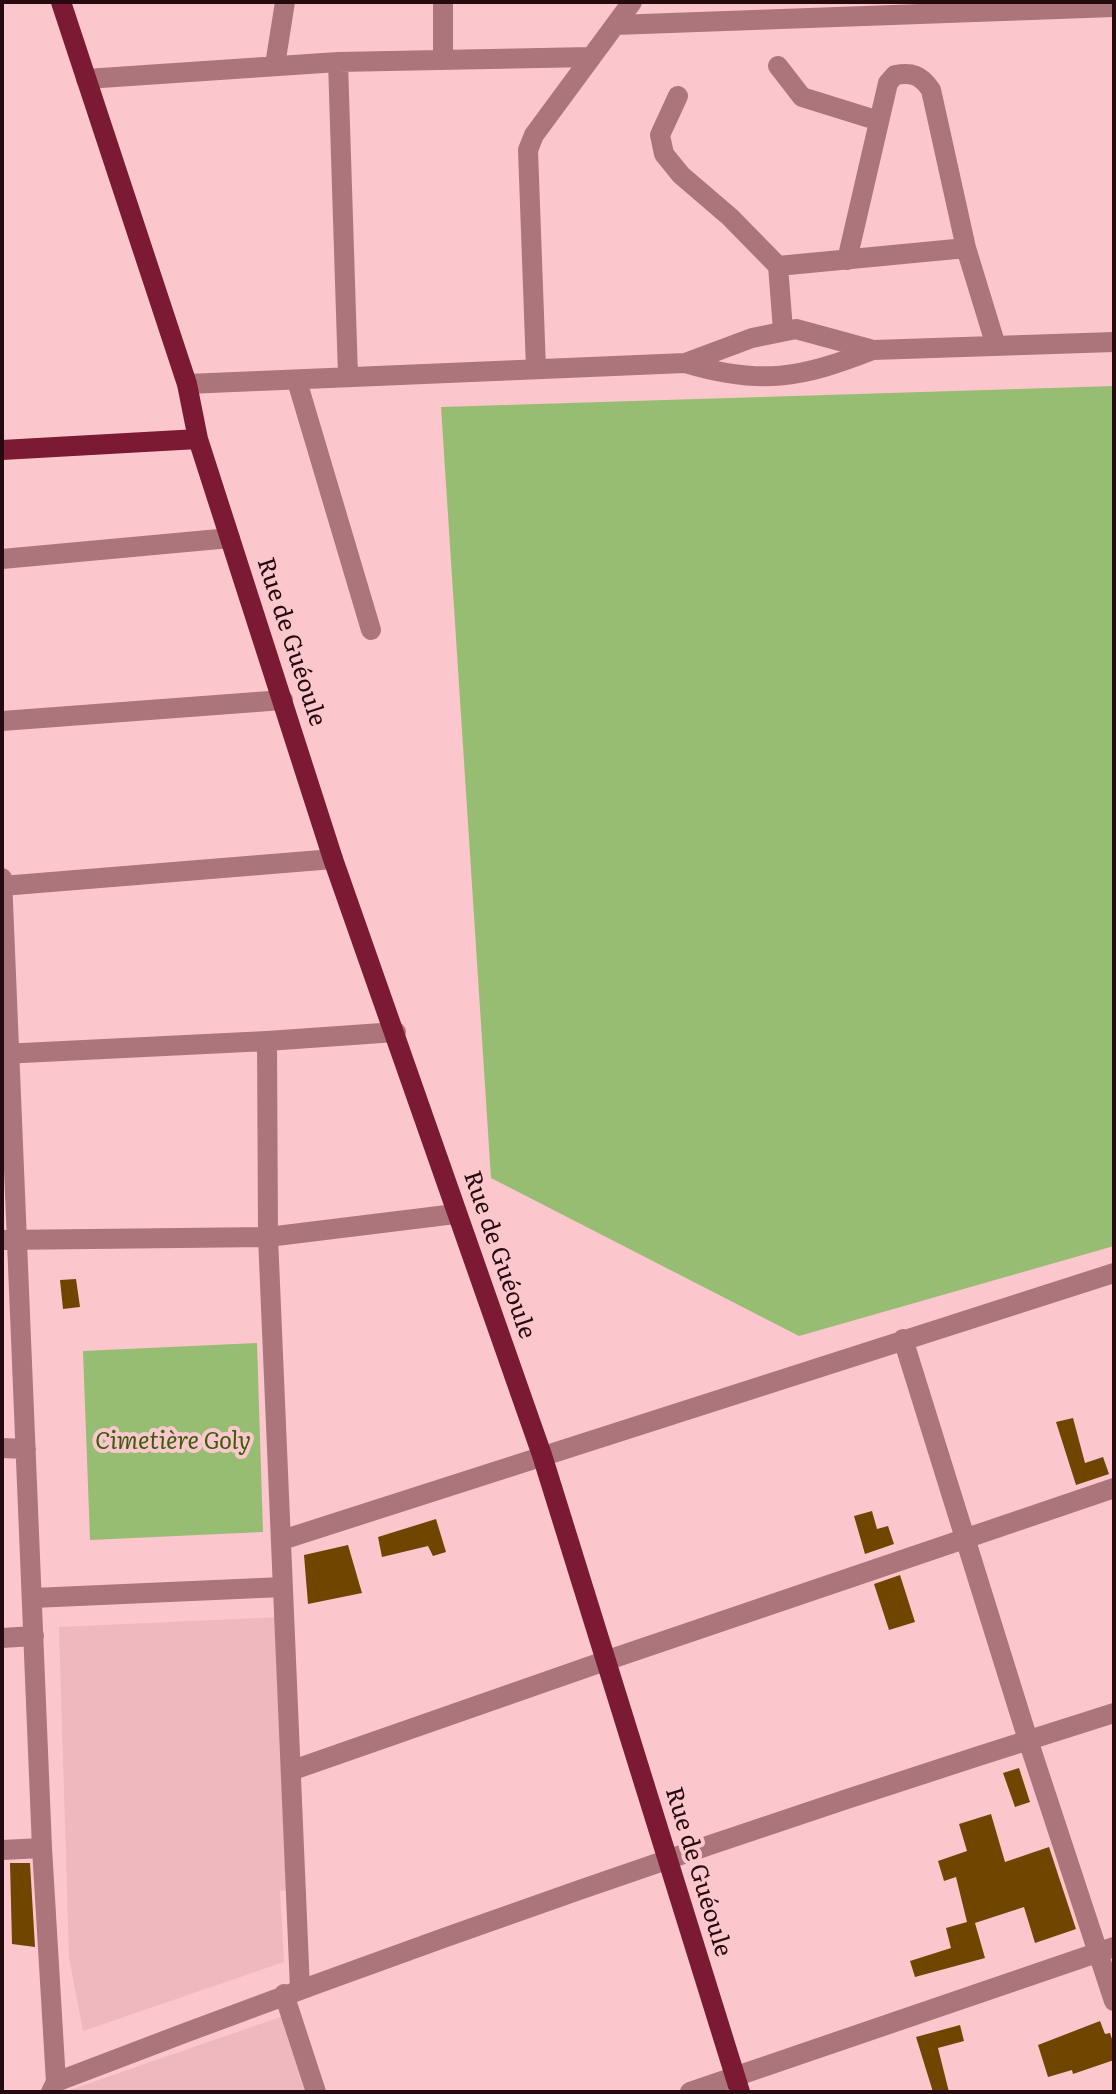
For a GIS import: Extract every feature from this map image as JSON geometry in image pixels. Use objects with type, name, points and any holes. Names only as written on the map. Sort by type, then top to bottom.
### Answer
[{"type":"main road","name":"Rue de Guéoule","points":[[61,2],[187,384],[198,439],[333,859],[542,1455],[737,2085]]},
{"type":"main road","points":[[2,450],[198,439]]},
{"type":"street","points":[[275,65],[285,2]]},
{"type":"street","points":[[443,2],[443,60]]},
{"type":"street","points":[[536,369],[528,150],[534,135],[632,2]]},
{"type":"street","points":[[615,25],[904,9],[1114,7]]},
{"type":"street","points":[[86,79],[338,62],[591,57]]},
{"type":"street","points":[[338,62],[348,376]]},
{"type":"street","points":[[778,66],[802,97],[879,121]]},
{"type":"street","points":[[847,260],[888,83],[895,75],[909,73],[923,78],[931,90],[966,248],[996,346]]},
{"type":"street","points":[[678,96],[660,135],[664,154],[681,175],[730,217],[778,266],[783,330]]},
{"type":"street","points":[[778,266],[966,248]]},
{"type":"street","points":[[685,363],[736,343],[796,329],[873,350],[1114,342]]},
{"type":"street","points":[[187,384],[685,363],[725,375],[773,377],[822,369],[873,350]]},
{"type":"street","points":[[297,381],[371,630]]},
{"type":"street","points":[[2,559],[230,538]]},
{"type":"street","points":[[2,721],[283,700]]},
{"type":"street","points":[[2,886],[333,859]]},
{"type":"street","points":[[2,878],[9,1239],[26,1449],[53,2087],[292,1992],[667,1858],[1114,1713]]},
{"type":"street","points":[[6,1054],[396,1032]]},
{"type":"street","points":[[267,1041],[268,1237],[293,1770],[292,1992],[316,2092]]},
{"type":"street","points":[[9,1239],[268,1237],[455,1214]]},
{"type":"street","points":[[282,1540],[1114,1273]]},
{"type":"street","points":[[903,1339],[1028,1740],[1106,1949],[1114,2001]]},
{"type":"street","points":[[2,1448],[26,1449]]},
{"type":"street","points":[[293,1770],[1114,1488]]},
{"type":"street","points":[[33,1598],[283,1587]]},
{"type":"street","points":[[2,1638],[34,1636]]},
{"type":"street","points":[[2,1850],[42,1848]]},
{"type":"street","points":[[690,2092],[737,2085],[1106,1949]]},
{"type":"shaded area","points":[[279,1617],[294,1889],[280,1891],[284,1962],[83,2031],[69,1957],[59,1627]]},
{"type":"shaded area","points":[[289,2014],[314,2092],[67,2092],[67,2091]]},
{"type":"green space","points":[[1114,386],[1114,1246],[799,1336],[491,1178],[441,407]]},
{"type":"green space","name":"Cimetière Goly","points":[[257,1343],[263,1532],[90,1540],[83,1351]]},
{"type":"building","points":[[76,1279],[80,1307],[63,1309],[60,1280]]},
{"type":"building","points":[[1073,1418],[1085,1463],[1103,1457],[1109,1474],[1076,1485],[1056,1422]]},
{"type":"building","points":[[872,1511],[877,1529],[888,1526],[894,1544],[865,1554],[854,1516]]},
{"type":"building","points":[[436,1519],[446,1552],[433,1556],[428,1546],[382,1557],[378,1537]]},
{"type":"building","points":[[348,1545],[362,1593],[308,1604],[304,1555]]},
{"type":"building","points":[[900,1575],[915,1622],[889,1630],[874,1584]]},
{"type":"building","points":[[1019,1768],[1030,1802],[1015,1807],[1003,1773]]},
{"type":"building","points":[[991,1814],[1005,1862],[1049,1847],[1076,1929],[1035,1943],[1024,1907],[975,1923],[985,1958],[915,1977],[910,1961],[951,1948],[946,1928],[967,1922],[956,1877],[944,1881],[938,1861],[967,1851],[959,1824]]},
{"type":"building","points":[[10,1863],[30,1863],[35,1947],[12,1944]]},
{"type":"building","points":[[1100,2021],[1105,2034],[1110,2033],[1114,2060],[1073,2074],[1072,2070],[1048,2077],[1038,2045]]},
{"type":"building","points":[[960,2025],[964,2041],[938,2048],[949,2092],[933,2092],[916,2037]]}]
